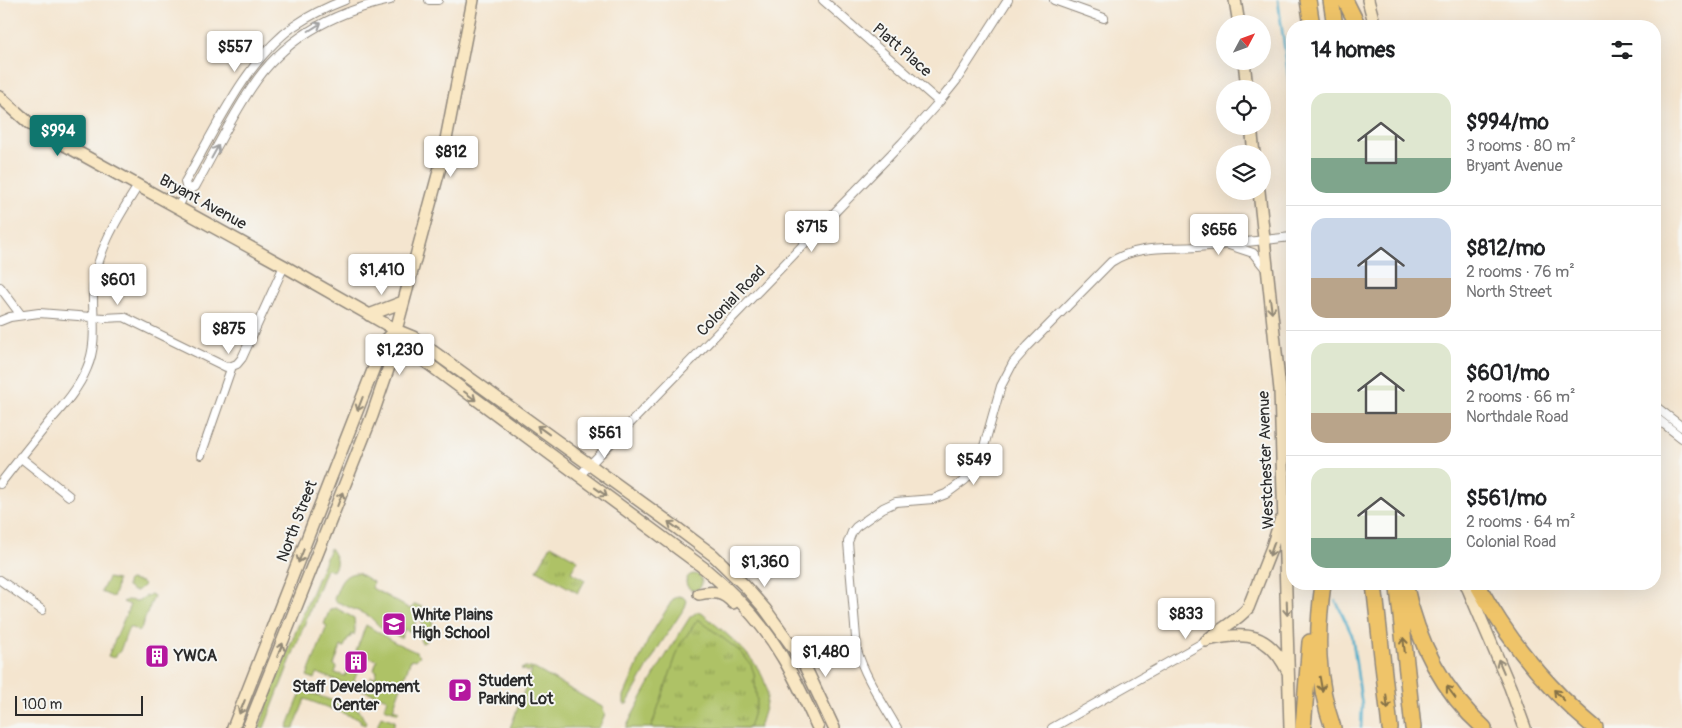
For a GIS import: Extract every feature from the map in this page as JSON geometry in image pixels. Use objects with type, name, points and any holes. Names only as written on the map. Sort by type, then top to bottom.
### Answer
[{"type":"highway","points":[[1308,0],[1311,20]]},
{"type":"highway","points":[[1331,0],[1334,20]]},
{"type":"highway","points":[[1345,0],[1355,20]]},
{"type":"highway","points":[[1303,728],[1310,636],[1321,590]]},
{"type":"highway","points":[[1322,590],[1318,634],[1319,666],[1324,698],[1333,728]]},
{"type":"highway","points":[[1375,590],[1390,728]]},
{"type":"highway","points":[[1398,590],[1413,728]]},
{"type":"highway","points":[[1407,590],[1418,633],[1433,664],[1454,696],[1484,728]]},
{"type":"highway","points":[[1480,590],[1525,657],[1562,698],[1595,728]]},
{"type":"main road","name":"North Street","points":[[248,728],[372,416],[394,352],[396,330],[403,302],[442,160],[473,0]]},
{"type":"main road","points":[[1235,0],[1238,15]]},
{"type":"main road","points":[[1368,0],[1373,20]]},
{"type":"main road","name":"Bryant Avenue","points":[[0,97],[30,124],[61,143],[178,206],[396,330],[413,336],[713,555],[744,585],[765,609],[802,660],[834,728]]},
{"type":"main road","name":"Westchester Avenue","points":[[1260,200],[1280,390],[1286,571]]},
{"type":"main road","points":[[369,314],[403,302]]},
{"type":"main road","name":"North Street","points":[[233,728],[384,342],[396,330]]},
{"type":"main road","name":"Bryant Avenue","points":[[396,330],[407,348],[704,568],[732,592],[756,619],[774,644],[802,694],[818,728]]},
{"type":"main road","points":[[1206,641],[1242,615],[1251,604],[1276,537],[1284,502]]},
{"type":"main road","name":"Westchester Avenue","points":[[1287,590],[1290,728]]},
{"type":"main road","points":[[1469,590],[1510,687],[1525,728]]},
{"type":"main road","points":[[699,594],[718,592],[728,598],[757,631],[786,676],[802,694]]},
{"type":"main road","points":[[1206,641],[1238,634],[1258,638],[1274,650],[1289,674]]},
{"type":"street","points":[[187,190],[185,182],[243,82],[259,59],[293,27],[324,8],[345,0]]},
{"type":"street","points":[[178,206],[187,190],[195,187],[252,87],[266,69],[287,48],[330,19],[365,5],[390,0]]},
{"type":"street","points":[[429,0],[438,0]]},
{"type":"street","name":"Platt Place","points":[[823,0],[939,102]]},
{"type":"street","name":"Colonial Road","points":[[579,476],[897,148],[939,102],[956,81],[1008,0]]},
{"type":"street","points":[[1054,0],[1104,18]]},
{"type":"street","points":[[324,8],[330,19]]},
{"type":"street","points":[[243,82],[252,87]]},
{"type":"street","points":[[0,484],[71,396],[87,368],[91,356],[95,318],[93,296],[101,253],[120,214],[138,186]]},
{"type":"street","points":[[897,728],[864,669],[858,650],[848,542],[852,532],[856,527],[883,508],[896,502],[933,499],[946,494],[965,480],[975,469],[981,458],[1001,386],[1013,363],[1110,262],[1118,257],[1137,251],[1286,237]]},
{"type":"street","points":[[1224,244],[1253,253],[1268,271]]},
{"type":"street","points":[[0,321],[10,317],[39,313],[95,318],[124,317],[226,367],[232,366],[237,364],[242,358],[284,266]]},
{"type":"street","points":[[0,288],[21,315]]},
{"type":"street","points":[[201,455],[232,366]]},
{"type":"street","points":[[1661,411],[1682,427]]},
{"type":"street","points":[[1661,422],[1682,438]]},
{"type":"street","points":[[20,457],[69,496]]},
{"type":"street","points":[[0,580],[42,610]]},
{"type":"street","points":[[1052,728],[1206,641]]},
{"type":"green space","points":[[551,545],[578,560],[571,572],[585,580],[578,593],[537,570]]},
{"type":"green space","points":[[330,548],[336,560],[335,568],[333,571],[326,569],[264,728],[259,728],[282,665]]},
{"type":"green space","points":[[358,573],[373,582],[372,588],[410,609],[415,604],[422,607],[411,632],[405,629],[401,638],[382,629],[369,616],[335,601],[334,599],[342,581],[348,575]]},
{"type":"green space","points":[[694,574],[700,576],[702,582],[700,588],[694,590],[688,588],[686,582],[688,576]]},
{"type":"green space","points":[[108,578],[117,580],[113,597],[101,592]]},
{"type":"green space","points":[[130,580],[141,582],[144,585],[137,591],[133,591],[127,587],[127,582]]},
{"type":"green space","points":[[151,594],[154,596],[140,631],[129,627],[120,651],[114,658],[108,656],[130,605],[123,602],[127,600],[137,601]]},
{"type":"green space","points":[[678,596],[683,597],[687,601],[685,607],[660,645],[627,704],[624,704],[624,696],[649,638],[673,599]]},
{"type":"green space","points":[[336,608],[354,618],[355,631],[354,635],[352,634],[348,638],[344,647],[341,646],[334,665],[337,667],[335,673],[345,676],[349,664],[359,667],[354,681],[368,686],[371,677],[375,678],[377,671],[374,670],[377,660],[363,655],[362,659],[357,658],[359,652],[356,651],[366,625],[420,656],[416,660],[411,659],[393,709],[399,711],[398,713],[384,708],[387,699],[317,673],[314,679],[307,676],[327,626],[324,624],[330,609]]},
{"type":"green space","points":[[427,610],[431,613],[433,621],[425,642],[422,643],[420,640],[426,627],[420,623]]},
{"type":"green space","points":[[697,612],[703,614],[733,639],[760,671],[765,682],[767,694],[759,728],[626,728],[673,644],[690,617]]},
{"type":"green space","points":[[698,619],[742,653],[751,665],[754,673],[757,702],[749,728],[651,728],[680,645]]},
{"type":"green space","points":[[525,667],[535,669],[604,708],[605,714],[599,728],[510,728],[532,670],[528,672],[521,669]]},
{"type":"green space","points":[[302,690],[359,710],[366,723],[365,725],[360,723],[361,720],[305,699],[294,728],[287,728]]},
{"type":"green space","points":[[381,716],[395,721],[393,727],[395,728],[378,728]]},
{"type":"waterway","points":[[1278,0],[1286,60]]},
{"type":"waterway","points":[[1336,601],[1352,635],[1362,706],[1361,728]]},
{"type":"place","name":"White Plains High School","points":[[394,624]]},
{"type":"place","name":"YWCA","points":[[157,656]]},
{"type":"place","name":"Staff Development Center","points":[[356,662]]},
{"type":"place","name":"Student Parking Lot","points":[[460,690]]}]
